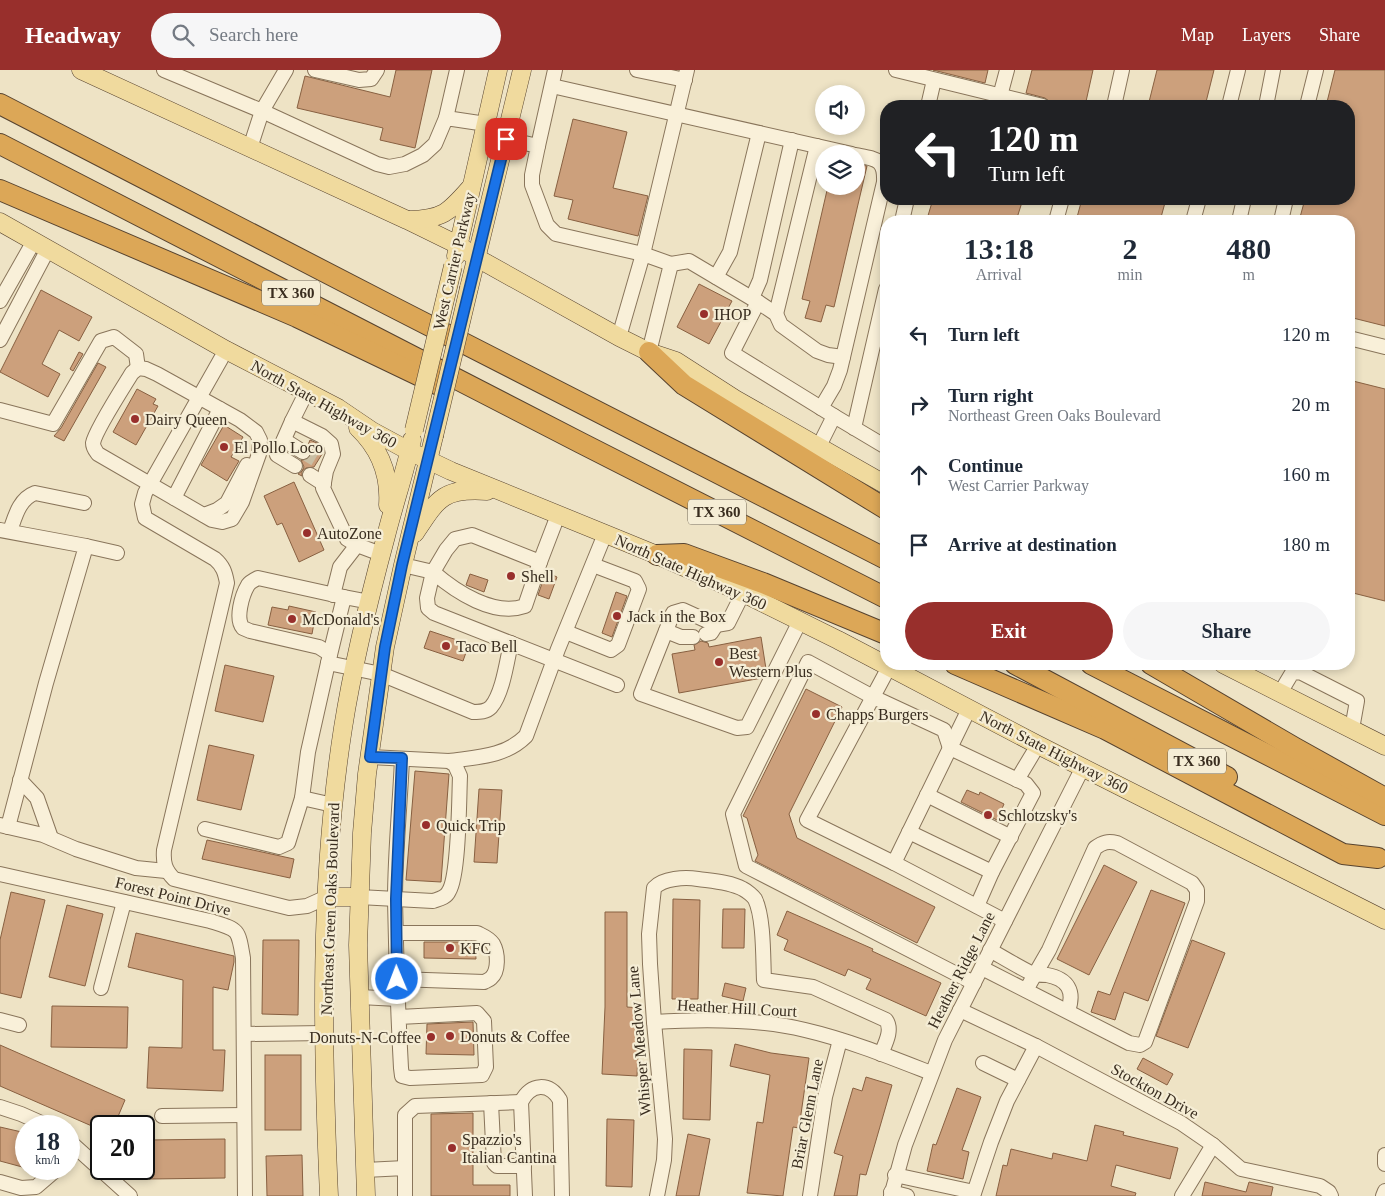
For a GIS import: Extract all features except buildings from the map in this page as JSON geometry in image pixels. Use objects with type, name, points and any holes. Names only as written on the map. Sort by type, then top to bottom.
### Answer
[{"type":"highway","name":"TX 360","points":[[0,104],[880,556]]},
{"type":"highway","name":"TX 360","points":[[0,144],[880,595]]},
{"type":"highway","points":[[0,190],[297,317],[541,433],[581,443]]},
{"type":"highway","points":[[649,352],[684,385],[880,505]]},
{"type":"highway","points":[[657,555],[684,554],[763,583],[880,632]]},
{"type":"highway","points":[[969,670],[1105,729],[1343,854],[1382,860]]},
{"type":"highway","name":"TX 360","points":[[1026,670],[1382,860]]},
{"type":"highway","name":"TX 360","points":[[1103,670],[1385,815]]},
{"type":"highway","points":[[1161,670],[1385,798]]},
{"type":"main road","name":"West Carrier Parkway","points":[[409,451],[498,70]]},
{"type":"main road","name":"West Carrier Parkway","points":[[428,460],[522,70]]},
{"type":"main road","points":[[87,71],[109,76],[250,148],[458,245],[477,258],[619,337],[649,352],[676,361],[735,399],[880,482]]},
{"type":"main road","points":[[407,220],[443,215],[472,187]]},
{"type":"main road","name":"North State Highway 360","points":[[0,222],[226,350],[338,408],[372,431],[409,451],[499,492],[657,555],[743,592],[880,662]]},
{"type":"main road","points":[[338,408],[369,439],[383,464],[388,479],[389,498],[383,546]]},
{"type":"main road","name":"Northeast Green Oaks Boulevard","points":[[329,1196],[324,1033],[327,897],[333,805],[343,727],[355,670],[383,546],[409,451]]},
{"type":"main road","name":"Northeast Green Oaks Boulevard","points":[[366,1196],[358,945],[362,833],[385,647],[402,565],[428,460]]},
{"type":"main road","points":[[408,544],[433,505],[446,494],[458,490],[499,492]]},
{"type":"main road","name":"North State Highway 360","points":[[895,670],[1385,920]]},
{"type":"main road","points":[[1235,670],[1385,746]]},
{"type":"main road","points":[[327,897],[359,897]]},
{"type":"street","points":[[164,70],[262,111],[376,164],[389,166],[405,164],[423,155],[436,144],[446,118],[457,70]]},
{"type":"street","points":[[250,148],[262,111],[286,70]]},
{"type":"street","points":[[315,70],[359,80],[370,79],[377,70]]},
{"type":"street","points":[[555,70],[532,175],[532,185],[547,225],[551,230],[556,234],[643,254],[671,264],[689,261],[776,314],[781,325],[817,351],[842,357]]},
{"type":"street","points":[[619,337],[643,254],[686,75],[637,70]]},
{"type":"street","points":[[896,70],[1017,100]]},
{"type":"street","points":[[1000,96],[1007,70]]},
{"type":"street","points":[[1115,100],[1122,70]]},
{"type":"street","points":[[1230,100],[1238,70]]},
{"type":"street","points":[[1267,100],[1273,70]]},
{"type":"street","points":[[1309,100],[1316,70]]},
{"type":"street","points":[[929,100],[934,80]]},
{"type":"street","points":[[552,86],[815,146]]},
{"type":"street","points":[[446,118],[486,124]]},
{"type":"street","points":[[716,277],[730,252],[759,133]]},
{"type":"street","points":[[506,139],[538,146]]},
{"type":"street","points":[[792,140],[755,300],[732,352],[880,443]]},
{"type":"street","points":[[776,314],[815,154]]},
{"type":"street","points":[[865,157],[880,162]]},
{"type":"street","points":[[821,408],[834,386],[880,199]]},
{"type":"street","points":[[0,301],[41,245]]},
{"type":"street","points":[[0,340],[41,245]]},
{"type":"street","points":[[649,352],[671,264]]},
{"type":"street","points":[[854,428],[880,315]]},
{"type":"street","points":[[0,410],[53,424],[101,341],[114,337],[136,354],[138,368]]},
{"type":"street","points":[[1355,340],[1385,347]]},
{"type":"street","points":[[226,350],[145,493],[142,504],[145,518],[215,558],[226,572],[227,583],[163,861],[166,871],[174,879],[289,908],[308,906],[327,897]]},
{"type":"street","points":[[138,368],[157,374],[240,420],[258,436],[258,454],[242,502],[232,519],[222,522],[204,515],[98,454],[93,448],[93,441],[101,426],[132,373],[138,368]]},
{"type":"street","points":[[296,466],[277,455],[307,391]]},
{"type":"street","points":[[174,498],[220,410]]},
{"type":"street","points":[[819,446],[834,416]]},
{"type":"street","points":[[292,421],[322,436],[331,444],[333,454],[323,464],[323,488],[347,539],[357,544],[383,546]]},
{"type":"street","points":[[204,515],[228,504],[258,436]]},
{"type":"street","points":[[284,440],[303,452]]},
{"type":"street","points":[[310,475],[324,484]]},
{"type":"street","points":[[84,503],[35,493],[21,503],[5,530],[116,553]]},
{"type":"street","points":[[402,565],[433,572],[448,585],[475,599],[497,608],[515,610],[525,606],[558,515]]},
{"type":"street","points":[[370,757],[449,761],[485,756],[516,746],[526,736],[554,659],[605,534]]},
{"type":"street","points":[[540,562],[472,535],[455,539],[433,572],[427,598],[428,608],[434,613],[617,685]]},
{"type":"street","points":[[205,829],[279,847],[288,843],[302,798],[308,752],[329,658],[340,567],[357,544]]},
{"type":"street","points":[[86,546],[20,780],[4,826],[51,838],[76,849],[136,868],[166,871]]},
{"type":"street","points":[[566,632],[611,650],[618,645],[639,589],[635,581],[593,564]]},
{"type":"street","points":[[370,602],[258,578],[248,585],[238,619],[242,628],[250,632],[319,647],[329,658],[355,670],[381,674],[474,712],[483,712],[492,706],[500,690],[511,643]]},
{"type":"street","points":[[666,631],[681,637],[705,632],[728,623],[743,592]]},
{"type":"street","points":[[705,632],[682,610],[673,613],[641,694],[737,728],[747,727],[800,621]]},
{"type":"street","points":[[974,983],[746,866],[733,814],[808,662],[873,697],[944,730],[950,748],[1026,784],[1033,793],[992,872],[977,906]]},
{"type":"street","points":[[887,670],[806,820],[1005,921]]},
{"type":"street","points":[[1280,692],[1292,673],[1300,672],[1333,688],[1357,701],[1352,729]]},
{"type":"street","points":[[894,863],[969,709]]},
{"type":"street","points":[[1017,780],[1038,744]]},
{"type":"street","points":[[399,1016],[477,1013],[484,1021],[486,1067],[482,1075],[419,1078],[402,1076],[397,979],[396,899],[402,758]]},
{"type":"street","points":[[359,897],[433,901],[444,897],[449,892],[455,871],[460,776],[455,766],[449,761]]},
{"type":"street","name":"Heather Ridge Lane","points":[[891,1194],[904,1145],[945,1040],[1082,767]]},
{"type":"street","points":[[20,780],[37,798],[51,838]]},
{"type":"street","points":[[927,795],[1011,837]]},
{"type":"street","points":[[302,798],[333,805]]},
{"type":"street","points":[[909,832],[992,872]]},
{"type":"street","points":[[982,968],[1129,1043],[1140,1045],[1145,1042],[1197,901],[1197,890],[1192,883],[1118,844],[1101,843],[1095,848],[1049,950],[1026,990]]},
{"type":"street","name":"Forest Point Drive","points":[[0,874],[210,921],[233,928],[240,938],[243,958],[245,1196]]},
{"type":"street","name":"Heather Hill Court","points":[[657,885],[676,878],[695,878],[728,883],[744,889],[754,898],[760,914],[764,980],[813,987],[886,1020],[889,1022],[888,1035],[877,1053]]},
{"type":"street","name":"Whisper Meadow Lane","points":[[657,885],[654,888],[649,934],[654,1022],[665,1139],[664,1160],[657,1196]]},
{"type":"street","points":[[101,988],[124,902]]},
{"type":"street","points":[[396,933],[477,933],[487,938],[493,945],[497,956],[496,971],[491,978],[484,982],[397,979]]},
{"type":"street","points":[[990,950],[1034,974],[1058,979],[1072,993],[1072,1001],[1068,1011]]},
{"type":"street","points":[[360,997],[398,1000]]},
{"type":"street","name":"Stockton Drive","points":[[960,1010],[1036,1046],[1181,1123],[1241,1169],[1320,1186],[1329,1192],[1331,1196]]},
{"type":"street","points":[[0,1020],[19,1025]]},
{"type":"street","name":"Heather Hill Court","points":[[654,1022],[693,1020],[767,1024],[804,1029],[931,1073]]},
{"type":"street","points":[[244,1034],[324,1033]]},
{"type":"street","name":"Briar Glenn Lane","points":[[810,1196],[825,1097],[840,1040]]},
{"type":"street","points":[[895,1176],[973,1194],[990,1144],[1018,1080],[1036,1046]]},
{"type":"street","points":[[982,1063],[1018,1080]]},
{"type":"street","points":[[525,1196],[521,1102],[530,1090],[547,1087],[554,1091],[560,1100],[562,1196]]},
{"type":"street","points":[[405,1196],[405,1116],[409,1110],[415,1106],[521,1102]]},
{"type":"street","points":[[491,1103],[494,1163],[497,1166],[524,1166]]},
{"type":"street","points":[[0,1107],[20,1115]]},
{"type":"street","points":[[162,1116],[244,1115]]},
{"type":"street","points":[[1182,1196],[1212,1145]]},
{"type":"street","points":[[80,1155],[130,1196]]},
{"type":"street","points":[[1385,1155],[1385,1164]]},
{"type":"street","points":[[365,1170],[405,1168]]},
{"type":"street","points":[[0,1182],[22,1188],[36,1187],[44,1180]]},
{"type":"street","points":[[1383,1196],[1385,1191]]},
{"type":"street","points":[[891,1194],[907,1196]]},
{"type":"tunnel","points":[[303,452],[318,461]]},
{"type":"place","name":"IHOP","points":[[704,314]]},
{"type":"place","name":"Dairy Queen","points":[[135,419]]},
{"type":"place","name":"El Pollo Loco","points":[[224,447]]},
{"type":"place","name":"AutoZone","points":[[307,533]]},
{"type":"place","name":"Shell","points":[[511,576]]},
{"type":"place","name":"Jack in the Box","points":[[617,616]]},
{"type":"place","name":"McDonald's","points":[[292,619]]},
{"type":"place","name":"Taco Bell","points":[[446,646]]},
{"type":"place","name":"Best Western Plus","points":[[719,662]]},
{"type":"place","name":"Chapps Burgers","points":[[816,714]]},
{"type":"place","name":"Schlotzsky's","points":[[988,815]]},
{"type":"place","name":"Quick Trip","points":[[426,825]]},
{"type":"place","name":"KFC","points":[[450,948]]},
{"type":"place","name":"Donuts & Coffee","points":[[450,1036]]},
{"type":"place","name":"Donuts-N-Coffee","points":[[431,1037]]},
{"type":"place","name":"Spazzio's Italian Cantina","points":[[452,1148]]},
{"type":"route","points":[[397,979],[396,899],[402,758],[370,757],[385,647],[402,565],[506,139]]}]
